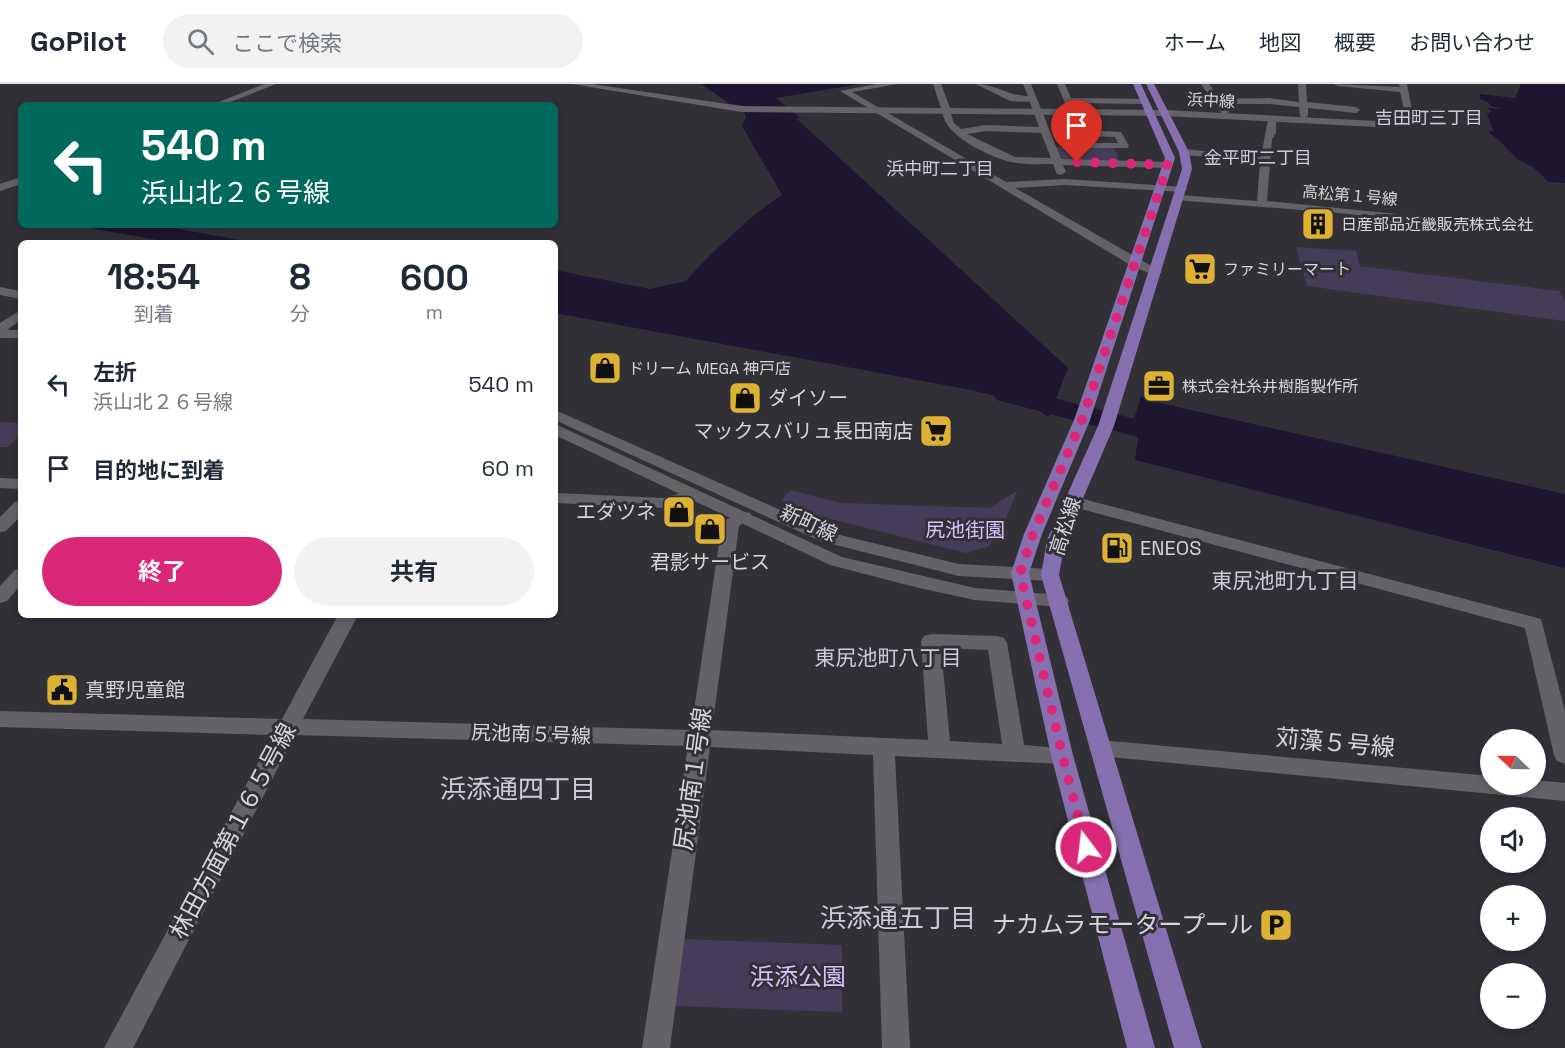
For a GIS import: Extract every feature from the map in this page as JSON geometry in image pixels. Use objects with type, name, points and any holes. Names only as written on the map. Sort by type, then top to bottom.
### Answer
[{"type":"main road","name":"高松線","points":[[1020,573],[1036,525],[1082,420],[1170,158],[1137,84]]},
{"type":"main road","name":"高松線","points":[[1150,84],[1184,152],[1187,169],[1106,426],[1056,540],[1050,575],[1060,601],[1100,748],[1188,1048]]},
{"type":"main road","points":[[1020,573],[1062,754],[1141,1048]]},
{"type":"street","points":[[224,102],[272,84]]},
{"type":"street","name":"浜中線","points":[[576,84],[741,109],[1165,113],[1397,124],[1405,122],[1409,114],[1403,87]]},
{"type":"street","points":[[894,84],[844,91],[1136,263],[1156,272]]},
{"type":"street","points":[[937,84],[950,125],[1019,168]]},
{"type":"street","points":[[980,84],[1013,99],[1032,99]]},
{"type":"street","points":[[1027,84],[1065,182]]},
{"type":"street","points":[[1060,84],[1081,133]]},
{"type":"street","points":[[1205,84],[1227,116]]},
{"type":"street","points":[[1302,84],[1304,120]]},
{"type":"street","points":[[1338,84],[1403,87]]},
{"type":"street","points":[[1351,85],[1358,123]]},
{"type":"street","points":[[1211,92],[1356,110]]},
{"type":"street","points":[[1218,102],[1262,98]]},
{"type":"street","points":[[1262,98],[1266,118],[1267,160],[1262,203]]},
{"type":"street","points":[[1067,100],[1145,101]]},
{"type":"street","points":[[981,110],[986,128]]},
{"type":"street","points":[[960,132],[986,128],[1044,130]]},
{"type":"street","points":[[1008,129],[1011,139]]},
{"type":"street","points":[[1184,152],[1267,160]]},
{"type":"street","points":[[1004,185],[1019,168],[1057,162],[1168,165]]},
{"type":"street","name":"高松第１号線","points":[[1019,168],[1065,182],[1162,186],[1181,193],[1262,203],[1517,229]]},
{"type":"street","points":[[0,188],[18,181]]},
{"type":"street","points":[[0,280],[18,283]]},
{"type":"street","points":[[0,291],[18,294]]},
{"type":"street","points":[[0,329],[18,316]]},
{"type":"street","points":[[0,334],[18,334]]},
{"type":"street","name":"新町線","points":[[558,415],[826,537],[959,570],[1050,575]]},
{"type":"street","name":"新町線","points":[[558,430],[836,561],[906,578],[1027,602],[1060,601]]},
{"type":"street","points":[[0,483],[18,484]]},
{"type":"street","points":[[558,498],[665,502],[694,494]]},
{"type":"street","points":[[1072,501],[1534,624],[1565,754]]},
{"type":"street","points":[[0,527],[18,509]]},
{"type":"street","name":"尻池南１号線","points":[[656,1048],[731,524],[744,517]]},
{"type":"street","points":[[0,572],[18,574]]},
{"type":"street","points":[[0,597],[18,577]]},
{"type":"street","name":"林田方面第１６５号線","points":[[118,1048],[346,618]]},
{"type":"street","points":[[940,748],[931,641],[997,643],[1014,753]]},
{"type":"street","name":"尻池南５号線","points":[[0,719],[699,738],[1062,754]]},
{"type":"street","points":[[884,746],[896,1048]]},
{"type":"street","name":"苅藻５号線","points":[[1100,748],[1565,792]]},
{"type":"green space","points":[[1055,147],[1114,148],[1120,162],[1060,161]]},
{"type":"green space","points":[[1296,247],[1356,251],[1360,266],[1559,291],[1565,301],[1565,321],[1307,286]]},
{"type":"green space","points":[[0,422],[18,423],[18,438],[8,447],[0,447]]},
{"type":"green space","name":"尻池街園","points":[[791,490],[841,503],[990,508],[1017,491],[1000,533],[989,546],[966,553],[819,516],[781,500]]},
{"type":"green space","name":"浜添公園","points":[[681,939],[842,945],[842,1012],[673,1006]]},
{"type":"shaded area","points":[[701,84],[860,84],[776,98],[1068,368],[1049,417],[1026,403],[966,389],[558,314],[558,271],[650,289],[686,281],[708,257],[755,214],[782,195],[742,126],[746,117],[741,105],[730,104]]},
{"type":"shaded area","points":[[1521,84],[1565,84],[1565,183],[1549,182],[1534,168],[1517,159],[1488,132],[1493,131],[1487,113],[1492,112],[1488,108],[1502,109],[1491,106],[1480,99],[1480,94],[1515,98]]},
{"type":"shaded area","points":[[90,228],[174,228],[240,240],[157,240]]},
{"type":"shaded area","points":[[1141,396],[1164,404],[1565,494],[1565,568],[1135,460],[1138,438],[1130,432]]},
{"type":"waterway","points":[[1007,394],[1176,438]]},
{"type":"place","name":"日産部品近畿販売株式会社","points":[[1318,224]]},
{"type":"place","name":"ファミリーマート","points":[[1200,269]]},
{"type":"place","name":"ドリーム MEGA 神戸店","points":[[605,368]]},
{"type":"place","name":"株式会社糸井樹脂製作所","points":[[1159,386]]},
{"type":"place","name":"ダイソー","points":[[745,398]]},
{"type":"place","name":"マックスバリュ長田南店","points":[[936,431]]},
{"type":"place","name":"エダツネ","points":[[679,512]]},
{"type":"place","name":"君影サービス","points":[[710,529]]},
{"type":"place","name":"ENEOS","points":[[1117,548]]},
{"type":"place","name":"真野児童館","points":[[62,690]]},
{"type":"place","name":"ナカムラモータープール","points":[[1276,925]]},
{"type":"district","name":"吉田町三丁目","points":[[1429,118]]},
{"type":"district","name":"金平町二丁目","points":[[1258,158]]},
{"type":"district","name":"浜中町二丁目","points":[[940,169]]},
{"type":"district","name":"東尻池町九丁目","points":[[1285,581]]},
{"type":"district","name":"東尻池町八丁目","points":[[888,658]]},
{"type":"district","name":"浜添通四丁目","points":[[518,789]]},
{"type":"district","name":"浜添通五丁目","points":[[898,918]]},
{"type":"route","points":[[1077,162],[1168,165],[1082,420],[1033,534],[1020,573],[1086,847]]}]
